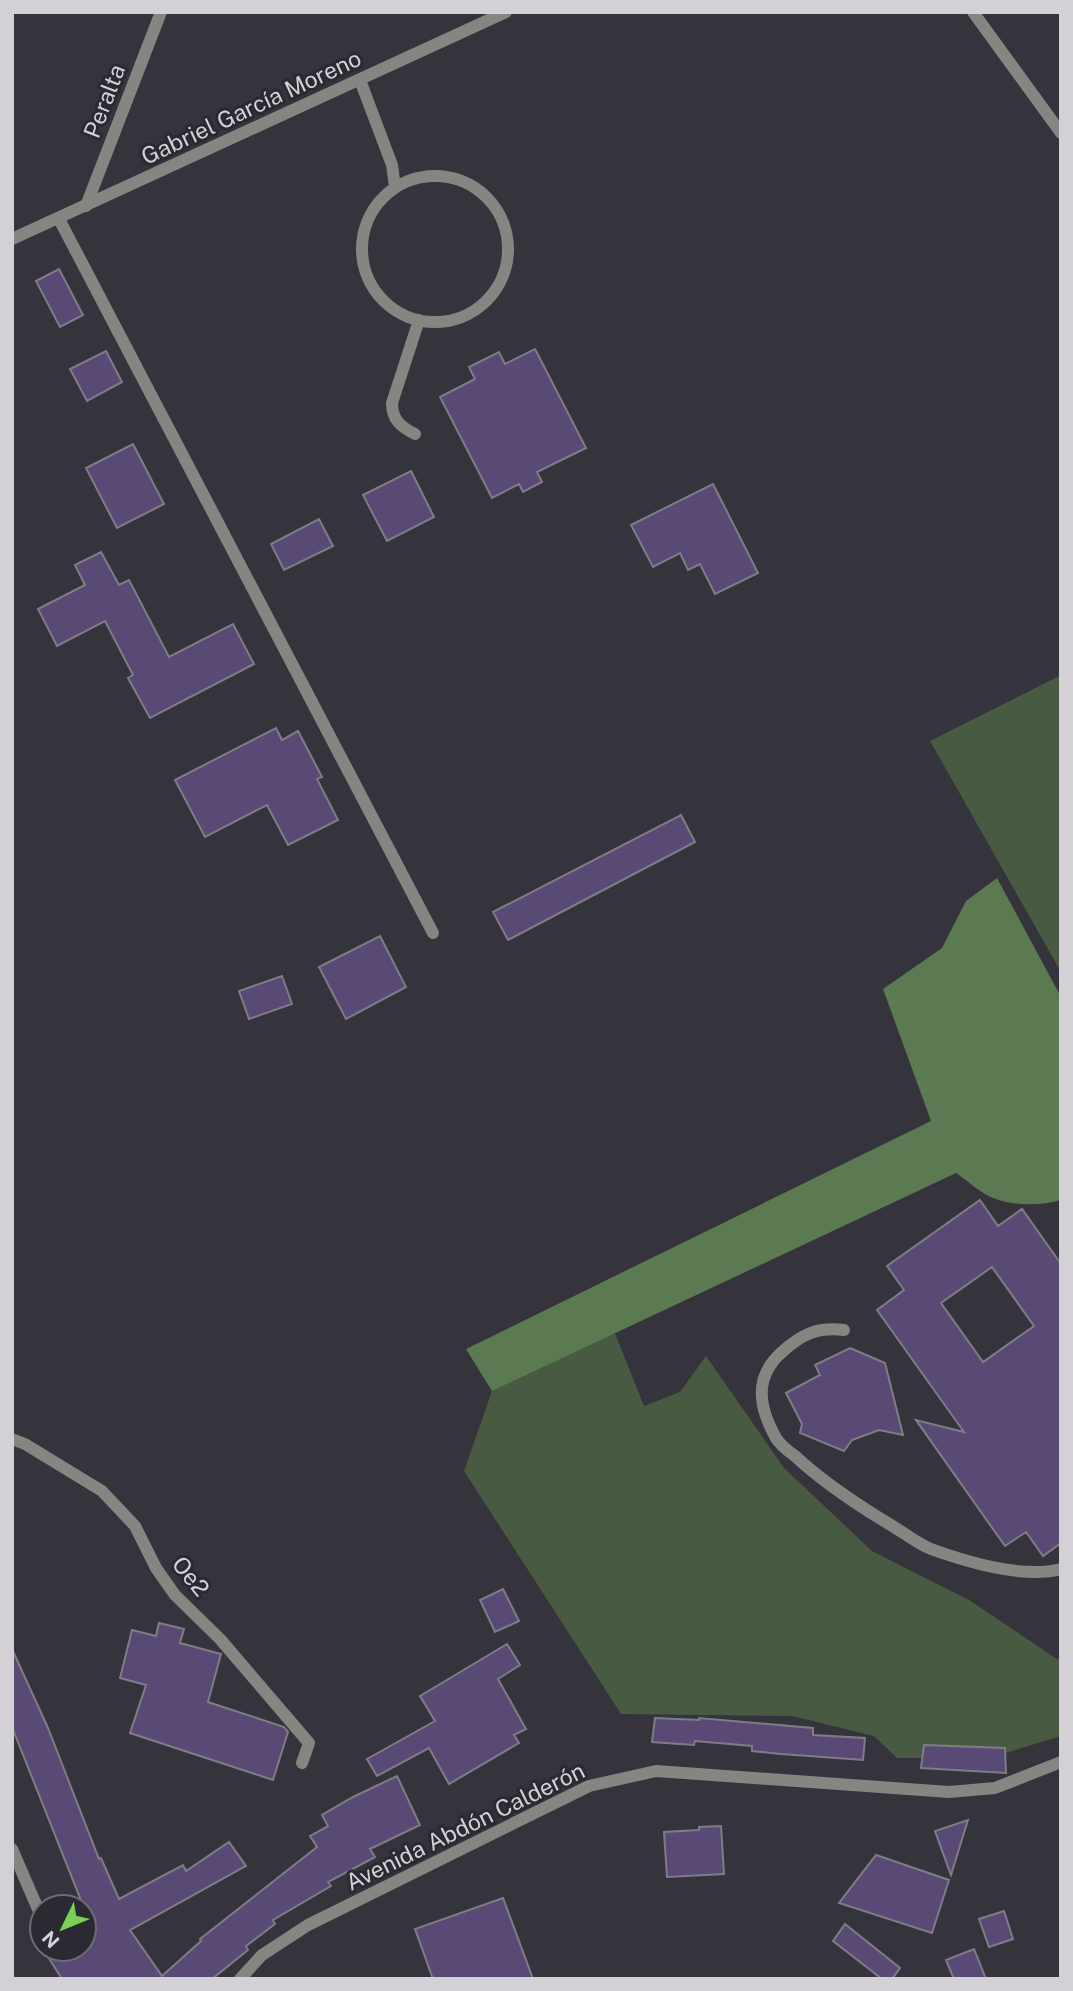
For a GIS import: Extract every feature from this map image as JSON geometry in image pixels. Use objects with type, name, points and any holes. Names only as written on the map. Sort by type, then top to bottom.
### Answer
[{"type":"street","name":"Peralta","points":[[86,206],[161,12]]},
{"type":"street","name":"Gabriel García Moreno","points":[[12,239],[506,12]]},
{"type":"street","points":[[973,12],[1061,133]]},
{"type":"street","points":[[360,80],[392,165],[395,187]]},
{"type":"street","points":[[446,176],[470,184],[491,201],[504,224],[509,249],[504,275],[491,298],[470,314],[445,322],[419,320],[399,312],[382,299],[368,278],[362,253],[365,228],[376,205],[395,187],[419,177],[446,176]]},
{"type":"street","points":[[59,219],[433,933]]},
{"type":"street","points":[[415,434],[397,423],[392,413],[392,403],[419,320]]},
{"type":"street","points":[[844,1330],[828,1328],[809,1331],[771,1361],[762,1381],[760,1400],[776,1440],[817,1476],[868,1512],[928,1548],[986,1567],[1029,1571],[1061,1569]]},
{"type":"street","name":"Oe2","points":[[12,1439],[25,1444],[102,1491],[135,1526],[156,1568],[175,1595],[220,1639],[309,1743],[302,1763]]},
{"type":"street","name":"Avenida Abdón Calderón","points":[[240,1979],[262,1955],[308,1925],[589,1786],[656,1771],[949,1792],[995,1788],[1061,1762]]},
{"type":"street","points":[[12,1849],[31,1893]]},
{"type":"green space","points":[[1061,675],[1061,972],[930,741]]},
{"type":"green space","points":[[997,878],[1061,997],[1061,1200],[1027,1204],[1001,1201],[983,1193],[956,1173],[492,1391],[466,1349],[931,1121],[883,989],[942,948],[966,901]]},
{"type":"green space","points":[[614,1331],[644,1406],[680,1392],[706,1356],[784,1468],[872,1551],[969,1600],[1057,1659],[1061,1658],[1061,1736],[989,1758],[897,1758],[874,1736],[792,1716],[621,1714],[464,1471],[492,1391]]},
{"type":"building","points":[[59,269],[83,315],[60,327],[36,281]]},
{"type":"building","points":[[535,349],[586,448],[537,472],[542,482],[523,492],[519,484],[492,498],[440,397],[475,379],[469,367],[499,352],[505,364]]},
{"type":"building","points":[[106,351],[122,382],[87,401],[70,369]]},
{"type":"building","points":[[133,444],[164,504],[117,528],[86,468]]},
{"type":"building","points":[[411,471],[434,517],[387,541],[363,495]]},
{"type":"building","points":[[713,484],[758,573],[715,594],[700,564],[688,570],[680,553],[653,567],[631,525]]},
{"type":"building","points":[[319,519],[333,546],[284,570],[271,544]]},
{"type":"building","points":[[101,552],[119,585],[129,580],[169,657],[233,624],[254,664],[150,718],[128,678],[133,675],[105,621],[57,646],[38,609],[85,585],[75,565]]},
{"type":"building","points":[[276,728],[282,740],[298,731],[322,777],[317,779],[338,820],[288,845],[267,805],[205,837],[175,780]]},
{"type":"building","points":[[681,815],[695,842],[508,940],[493,912]]},
{"type":"building","points":[[380,936],[406,987],[346,1019],[319,967]]},
{"type":"building","points":[[282,976],[292,1004],[249,1019],[239,991]]},
{"type":"building","points":[[980,1200],[998,1226],[1022,1209],[1061,1264],[1061,1543],[1043,1556],[1026,1532],[1005,1546],[916,1420],[964,1432],[877,1310],[904,1290],[887,1266]],"holes":[[[992,1267],[1034,1326],[983,1362],[941,1303]]]},
{"type":"building","points":[[850,1348],[885,1363],[903,1435],[879,1430],[852,1440],[844,1451],[800,1433],[802,1424],[786,1393],[820,1375],[815,1365]]},
{"type":"building","points":[[503,1589],[519,1621],[495,1632],[480,1600]]},
{"type":"building","points":[[159,1623],[184,1629],[180,1643],[221,1654],[208,1702],[284,1727],[288,1732],[273,1780],[130,1733],[146,1685],[120,1678],[132,1630],[156,1636]]},
{"type":"building","points":[[507,1644],[520,1665],[498,1679],[526,1729],[514,1735],[519,1743],[449,1784],[429,1748],[377,1776],[367,1759],[435,1721],[420,1696]]},
{"type":"building","points":[[12,1649],[48,1728],[99,1859],[101,1858],[119,1899],[183,1865],[186,1871],[229,1842],[246,1866],[130,1930],[162,1976],[201,1941],[200,1939],[317,1847],[310,1836],[328,1826],[322,1815],[397,1776],[420,1825],[370,1849],[375,1857],[328,1882],[331,1886],[273,1920],[275,1924],[246,1946],[248,1950],[212,1979],[62,1979],[52,1963],[98,1963],[98,1893],[78,1893],[12,1727]]},
{"type":"building","points":[[655,1718],[699,1718],[813,1728],[813,1735],[865,1738],[863,1760],[752,1751],[752,1746],[695,1741],[694,1745],[652,1742]]},
{"type":"building","points":[[924,1745],[1005,1748],[1006,1773],[921,1768]]},
{"type":"building","points":[[968,1820],[951,1875],[935,1831]]},
{"type":"building","points":[[721,1826],[724,1874],[667,1877],[664,1832]]},
{"type":"building","points":[[876,1855],[949,1880],[932,1933],[839,1903]]},
{"type":"building","points":[[503,1898],[533,1979],[433,1979],[415,1929]]},
{"type":"building","points":[[1004,1911],[1013,1939],[989,1947],[979,1919]]},
{"type":"building","points":[[845,1924],[900,1968],[892,1979],[882,1979],[833,1941]]},
{"type":"building","points":[[974,1949],[986,1979],[954,1979],[946,1960]]}]
